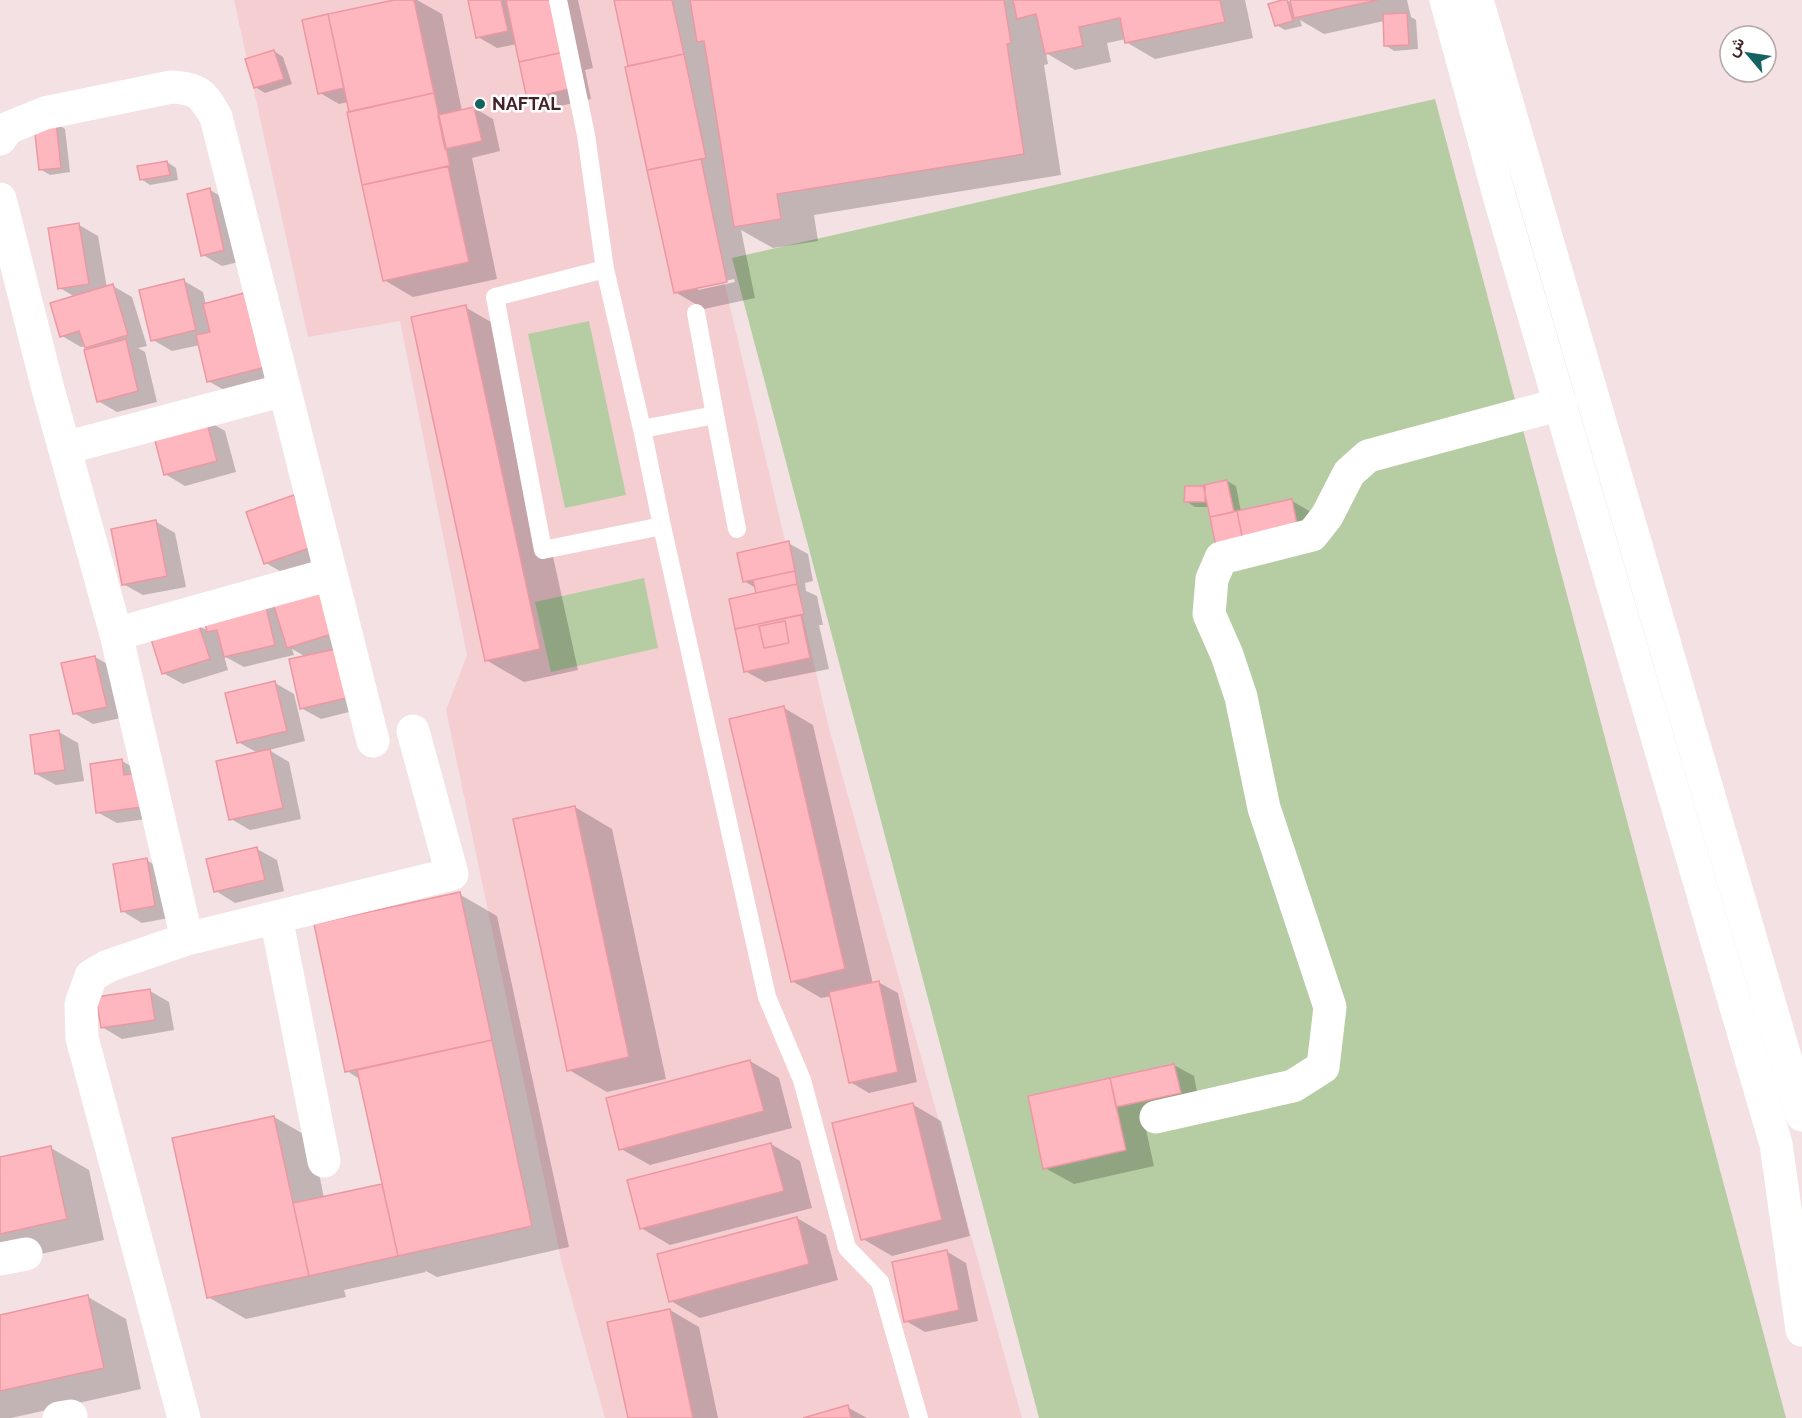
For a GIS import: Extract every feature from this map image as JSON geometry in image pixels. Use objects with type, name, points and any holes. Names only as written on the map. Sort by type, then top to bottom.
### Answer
[{"type":"street","points":[[1446,0],[1500,199],[1776,1144],[1802,1330]]},
{"type":"street","points":[[1477,0],[1802,1115]]},
{"type":"street","points":[[0,139],[8,128],[45,113],[171,87],[189,88],[204,97],[216,117],[373,741]]},
{"type":"street","points":[[0,199],[64,448],[116,634],[187,939]]},
{"type":"street","points":[[64,448],[284,390]]},
{"type":"street","points":[[1156,1117],[1293,1086],[1323,1067],[1328,1037],[1330,1007],[1264,808],[1241,697],[1227,655],[1209,614],[1212,579],[1221,558],[1312,535],[1328,516],[1349,473],[1368,456],[1561,404]]},
{"type":"street","points":[[116,634],[331,574]]},
{"type":"street","points":[[184,1418],[82,1038],[81,1004],[91,976],[108,966],[187,939],[452,874],[413,731]]},
{"type":"street","points":[[276,917],[324,1161]]},
{"type":"lane","points":[[558,0],[586,135],[605,269],[767,997],[802,1080],[847,1248],[880,1282],[919,1418]]},
{"type":"lane","points":[[605,269],[495,297],[543,550],[662,526]]},
{"type":"lane","points":[[696,313],[737,529]]},
{"type":"lane","points":[[642,429],[715,416]]},
{"type":"shaded area","name":"NAFTAL","points":[[234,0],[654,0],[727,294],[829,728],[1022,1418],[605,1418],[562,1264],[446,710],[467,655],[400,321],[308,337]]},
{"type":"green space","points":[[1435,99],[1786,1418],[1039,1418],[732,258]]},
{"type":"green space","points":[[589,321],[626,495],[565,508],[528,334]]},
{"type":"green space","points":[[644,578],[658,648],[551,672],[535,602]]},
{"type":"building","points":[[394,0],[414,0],[434,93],[349,112],[328,14]]},
{"type":"building","points":[[468,0],[501,0],[508,31],[476,38]]},
{"type":"building","points":[[506,0],[553,0],[564,52],[519,62]]},
{"type":"building","points":[[614,0],[672,0],[684,54],[628,66]]},
{"type":"building","points":[[690,0],[1004,0],[1011,43],[1007,44],[1024,154],[777,194],[781,219],[734,227],[704,41],[697,42]]},
{"type":"building","points":[[1013,0],[1220,0],[1225,22],[1125,43],[1120,18],[1079,27],[1083,46],[1045,54],[1036,14],[1017,19]]},
{"type":"building","points":[[1287,0],[1293,21],[1275,26],[1268,4]]},
{"type":"building","points":[[1290,0],[1378,0],[1294,18]]},
{"type":"building","points":[[1407,13],[1409,45],[1384,46],[1383,14]]},
{"type":"building","points":[[328,14],[344,88],[318,94],[302,20]]},
{"type":"building","points":[[274,50],[284,79],[254,88],[245,59]]},
{"type":"building","points":[[564,52],[573,88],[527,99],[519,62]]},
{"type":"building","points":[[684,54],[706,158],[647,170],[625,67]]},
{"type":"building","points":[[434,93],[450,166],[362,185],[347,112]]},
{"type":"building","points":[[474,107],[482,141],[445,149],[438,115]]},
{"type":"building","points":[[56,122],[61,168],[39,170],[34,125]]},
{"type":"building","points":[[701,159],[727,282],[674,293],[647,170]]},
{"type":"building","points":[[167,161],[170,175],[140,180],[137,166]]},
{"type":"building","points":[[448,166],[469,262],[383,281],[362,185]]},
{"type":"building","points":[[210,188],[224,250],[201,256],[187,194]]},
{"type":"building","points":[[79,223],[89,284],[58,289],[48,228]]},
{"type":"building","points":[[184,279],[196,330],[151,341],[139,290]]},
{"type":"building","points":[[113,284],[128,335],[85,348],[79,331],[60,337],[50,303]]},
{"type":"building","points":[[248,292],[266,367],[207,382],[196,335],[210,332],[203,304]]},
{"type":"building","points":[[466,305],[540,649],[485,661],[411,317]]},
{"type":"building","points":[[126,339],[138,391],[97,402],[84,350]]},
{"type":"building","points":[[206,419],[217,461],[164,475],[153,433]]},
{"type":"building","points":[[1227,480],[1234,512],[1210,517],[1203,485]]},
{"type":"building","points":[[1185,486],[1205,486],[1205,502],[1184,502]]},
{"type":"building","points":[[294,495],[312,547],[264,564],[246,512]]},
{"type":"building","points":[[1292,499],[1298,529],[1243,541],[1237,511]]},
{"type":"building","points":[[1237,511],[1243,541],[1216,547],[1210,517]]},
{"type":"building","points":[[156,520],[167,576],[122,585],[111,529]]},
{"type":"building","points":[[789,541],[795,571],[743,582],[737,553]]},
{"type":"building","points":[[795,571],[797,584],[756,593],[753,580]]},
{"type":"building","points":[[319,582],[335,633],[287,648],[271,597]]},
{"type":"building","points":[[797,584],[804,614],[735,629],[729,599]]},
{"type":"building","points":[[264,599],[275,645],[224,657],[217,630],[207,632],[203,615]]},
{"type":"building","points":[[801,615],[810,658],[744,672],[735,629]]},
{"type":"building","points":[[785,621],[789,643],[764,648],[759,626]]},
{"type":"building","points":[[199,625],[210,659],[162,674],[151,639]]},
{"type":"building","points":[[336,649],[346,698],[300,709],[289,659]]},
{"type":"building","points":[[95,656],[107,707],[73,714],[61,663]]},
{"type":"building","points":[[275,681],[287,731],[237,743],[225,693]]},
{"type":"building","points":[[784,706],[845,969],[791,982],[729,719]]},
{"type":"building","points":[[59,730],[65,770],[35,774],[30,735]]},
{"type":"building","points":[[270,749],[283,808],[229,820],[216,761]]},
{"type":"building","points":[[122,759],[124,775],[145,772],[150,806],[96,813],[90,764]]},
{"type":"building","points":[[575,806],[629,1057],[567,1071],[513,819]]},
{"type":"building","points":[[257,847],[265,880],[214,892],[206,859]]},
{"type":"building","points":[[147,858],[155,906],[121,912],[113,864]]},
{"type":"building","points":[[460,892],[492,1040],[345,1072],[314,924]]},
{"type":"building","points":[[879,981],[898,1072],[849,1083],[829,992]]},
{"type":"building","points":[[150,989],[155,1020],[101,1028],[96,997]]},
{"type":"building","points":[[492,1040],[532,1226],[398,1256],[357,1070]]},
{"type":"building","points":[[750,1060],[764,1111],[619,1150],[606,1098]]},
{"type":"building","points":[[1174,1064],[1181,1093],[1116,1107],[1110,1078]]},
{"type":"building","points":[[1110,1078],[1126,1150],[1043,1169],[1028,1096]]},
{"type":"building","points":[[913,1103],[942,1220],[861,1240],[832,1123]]},
{"type":"building","points":[[274,1116],[309,1276],[207,1298],[172,1138]]},
{"type":"building","points":[[771,1143],[784,1191],[640,1229],[627,1180]]},
{"type":"building","points":[[51,1146],[67,1219],[0,1234],[0,1157]]},
{"type":"building","points":[[382,1184],[398,1256],[309,1276],[293,1203]]},
{"type":"building","points":[[797,1217],[809,1264],[669,1302],[657,1254]]},
{"type":"building","points":[[947,1250],[959,1310],[904,1322],[892,1262]]},
{"type":"building","points":[[88,1295],[104,1368],[0,1391],[0,1315]]},
{"type":"building","points":[[670,1309],[693,1418],[628,1418],[607,1322]]},
{"type":"building","points":[[848,1405],[851,1418],[803,1418]]},
{"type":"place","name":"NAFTAL","points":[[480,104]]}]
